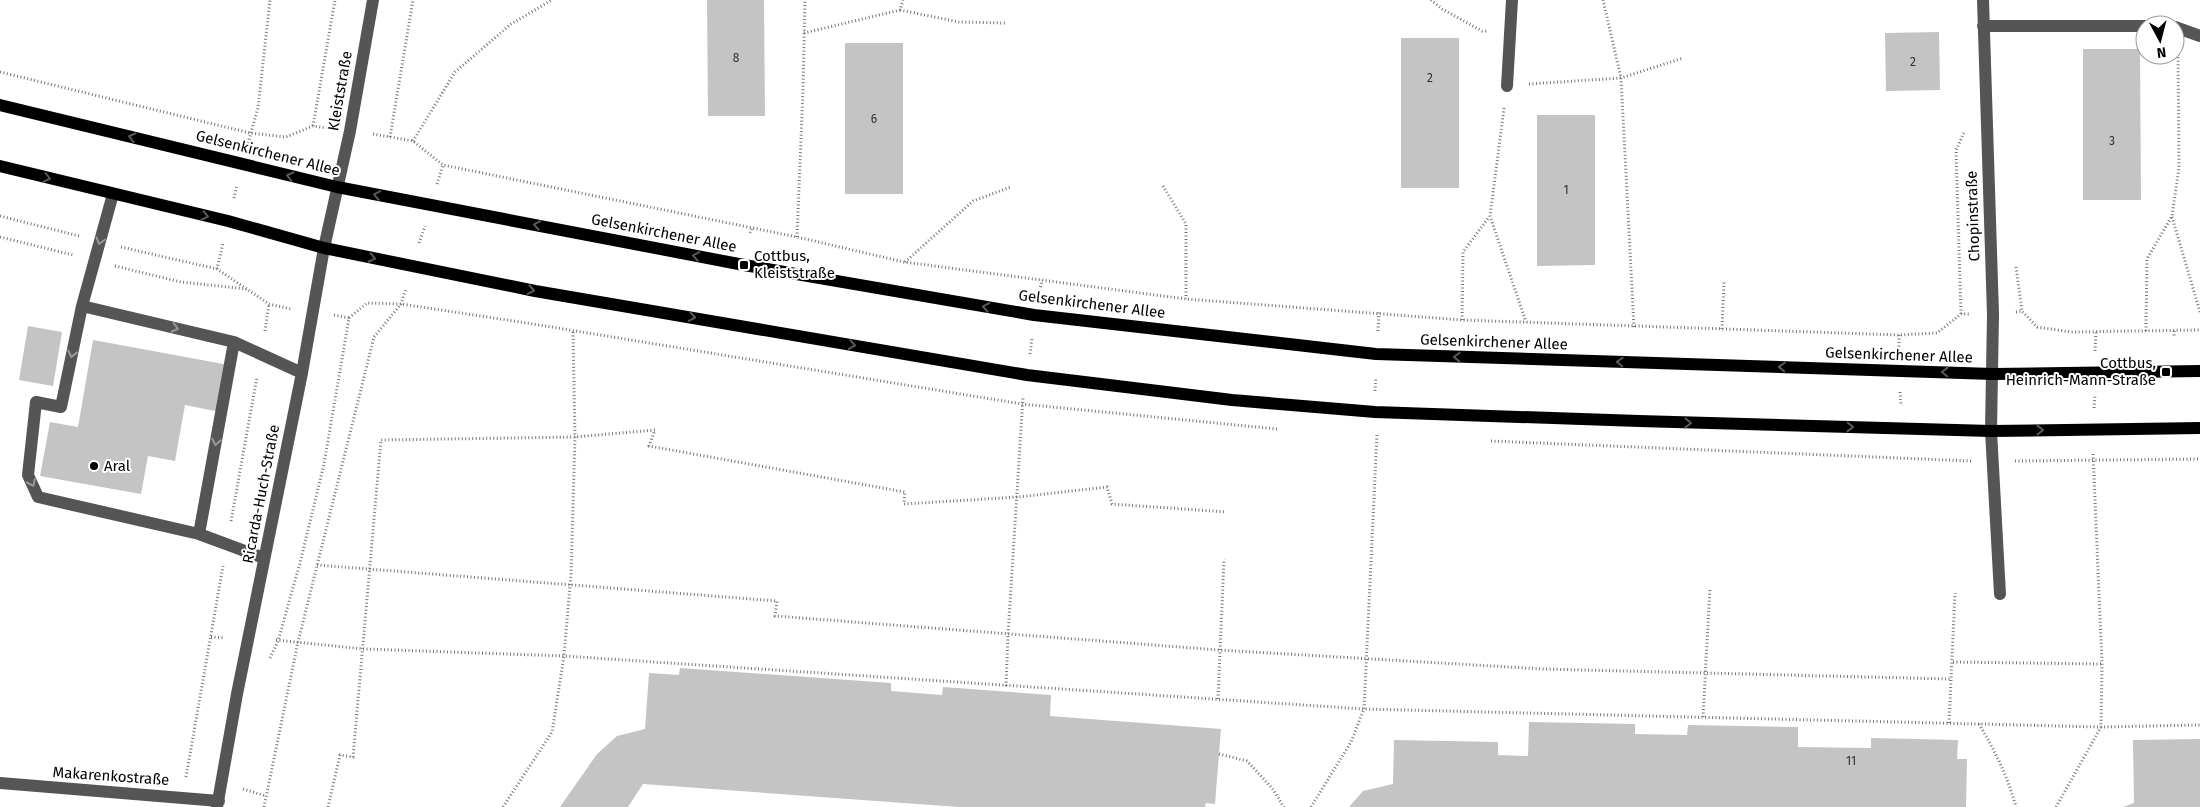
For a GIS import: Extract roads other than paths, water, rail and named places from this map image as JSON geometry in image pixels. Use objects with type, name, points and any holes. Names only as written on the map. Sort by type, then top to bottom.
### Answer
[{"type":"main road","name":"Gelsenkirchener Allee","points":[[0,105],[337,187],[744,265],[1034,315],[1376,354],[1994,374],[2200,371]]},
{"type":"main road","points":[[0,166],[228,222],[324,248],[545,292],[1027,375],[1232,400],[1375,412],[1991,431],[2200,428]]},
{"type":"street","name":"Kleiststraße","points":[[337,187],[350,132],[373,0]]},
{"type":"street","points":[[1507,86],[1512,0]]},
{"type":"street","name":"Chopinstraße","points":[[1983,0],[1993,314],[1994,374],[1991,431],[2000,594]]},
{"type":"street","points":[[1983,26],[2135,26]]},
{"type":"street","points":[[2185,29],[2200,36]]},
{"type":"street","name":"Ricarda-Huch-Straße","points":[[218,804],[248,639],[302,373],[337,187]]},
{"type":"street","points":[[113,194],[82,306],[61,406],[36,402],[28,476],[38,497],[199,534],[264,558]]},
{"type":"street","points":[[82,306],[234,342],[302,373]]},
{"type":"street","points":[[199,534],[234,342]]},
{"type":"street","name":"Makarenkostraße","points":[[0,783],[218,804]]},
{"type":"place","name":"Cottbus, Kleiststraße","points":[[744,265]]},
{"type":"place","name":"Cottbus, Heinrich-Mann-Straße","points":[[2166,372]]},
{"type":"place","name":"Aral","points":[[94,466]]}]
